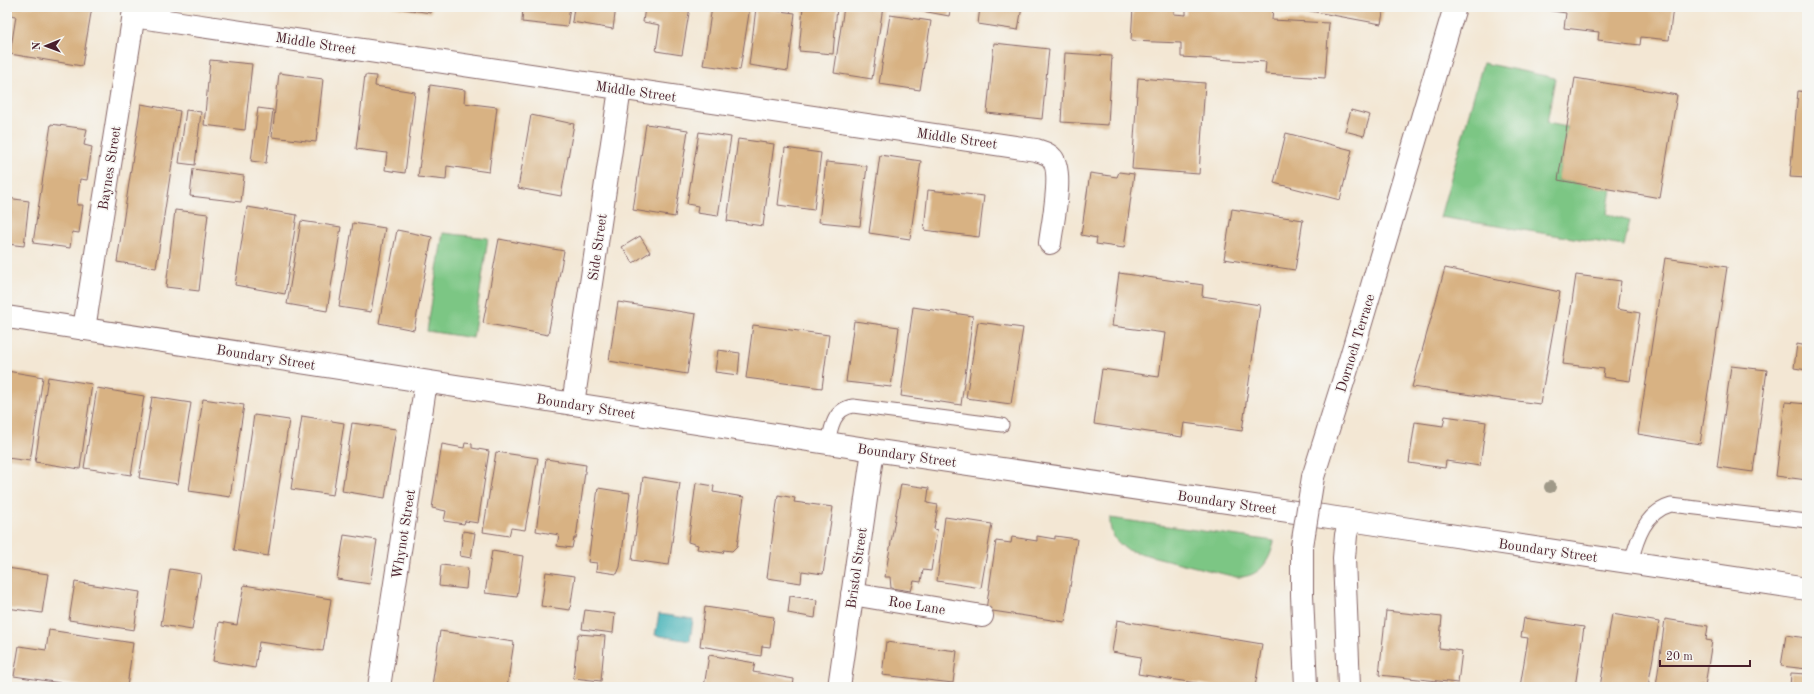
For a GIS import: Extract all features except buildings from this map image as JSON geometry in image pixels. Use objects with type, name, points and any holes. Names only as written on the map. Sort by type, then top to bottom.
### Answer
[{"type":"street","name":"Dornoch Terrace","points":[[1306,687],[1302,595],[1302,546],[1312,477],[1349,363],[1455,7]]},
{"type":"street","name":"Middle Street","points":[[134,11],[620,89],[1041,151],[1053,160],[1057,171],[1050,243]]},
{"type":"street","name":"Baynes Street","points":[[84,329],[134,11]]},
{"type":"street","name":"Side Street","points":[[573,404],[620,89]]},
{"type":"street","name":"Boundary Street","points":[[7,317],[873,450],[1807,589]]},
{"type":"street","name":"Whynot Street","points":[[379,687],[426,382]]},
{"type":"street","name":"Bristol Street","points":[[839,687],[873,450]]},
{"type":"street","points":[[1349,687],[1344,558],[1346,534],[1350,520]]},
{"type":"street","name":"Roe Lane","points":[[852,594],[982,616]]},
{"type":"lane","points":[[828,443],[835,418],[843,410],[853,406],[1002,425]]},
{"type":"lane","points":[[1631,562],[1638,538],[1646,524],[1659,510],[1671,505],[1807,521]]},
{"type":"green space","points":[[1483,63],[1555,78],[1547,123],[1567,127],[1558,180],[1611,189],[1607,214],[1630,220],[1624,246],[1440,217]]},
{"type":"green space","points":[[443,233],[488,238],[473,338],[427,331]]},
{"type":"green space","points":[[1110,518],[1274,541],[1270,556],[1257,572],[1244,577],[1236,577],[1127,550],[1114,536]]},
{"type":"water","points":[[659,614],[693,619],[690,641],[655,635]]}]
